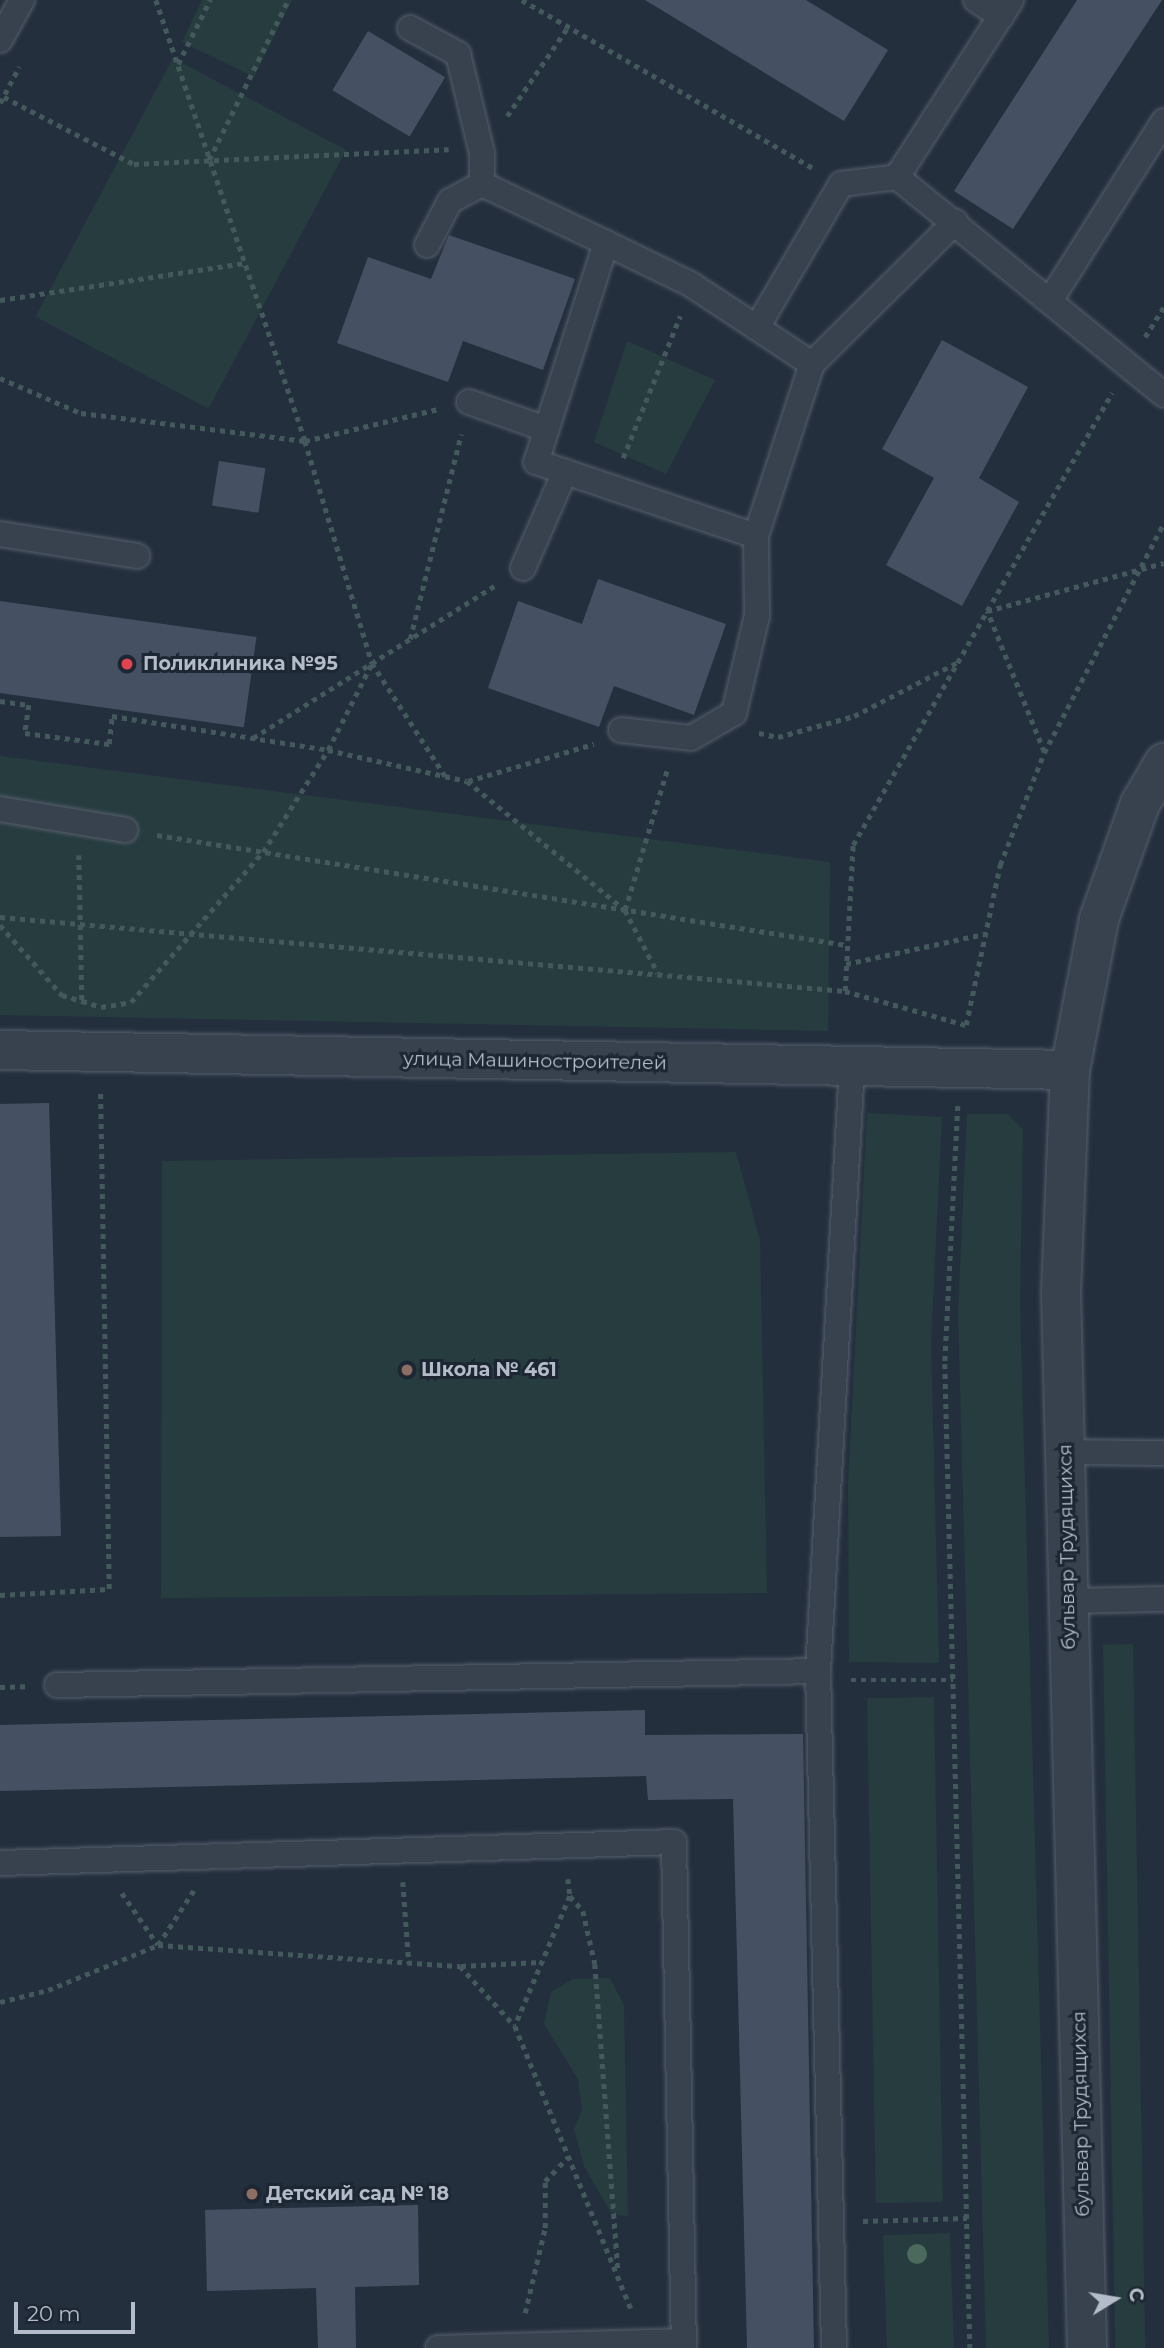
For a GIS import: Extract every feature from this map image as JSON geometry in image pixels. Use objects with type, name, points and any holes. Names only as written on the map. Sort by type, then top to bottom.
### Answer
[{"type":"street","name":"бульвар Трудящихся","points":[[1087,2348],[1061,1293],[1070,1070],[1099,919],[1140,804],[1164,763]]},
{"type":"street","name":"улица Машиностроителей","points":[[0,1050],[1070,1070]]},
{"type":"lane","points":[[0,40],[22,0]]},
{"type":"lane","points":[[897,177],[1006,8],[976,0]]},
{"type":"lane","points":[[410,28],[458,54],[482,153],[482,184]]},
{"type":"lane","points":[[1051,299],[1164,121]]},
{"type":"lane","points":[[759,324],[841,184],[897,177],[1051,299],[1164,396]]},
{"type":"lane","points":[[482,184],[692,285],[759,324],[813,364]]},
{"type":"lane","points":[[427,245],[450,201],[482,184]]},
{"type":"lane","points":[[621,730],[691,738],[734,713],[757,616],[756,537],[813,364],[955,222]]},
{"type":"lane","points":[[606,243],[536,462],[756,537]]},
{"type":"lane","points":[[469,402],[546,429]]},
{"type":"lane","points":[[523,568],[565,472]]},
{"type":"lane","points":[[0,534],[137,556]]},
{"type":"lane","points":[[0,809],[125,830]]},
{"type":"lane","points":[[834,2348],[818,1675],[852,1066]]},
{"type":"lane","points":[[1065,1452],[1164,1453]]},
{"type":"lane","points":[[1068,1601],[1164,1598]]},
{"type":"lane","points":[[57,1685],[818,1675]]},
{"type":"lane","points":[[0,1863],[674,1842],[684,2345],[645,2342],[438,2348]]},
{"type":"path","points":[[156,0],[305,441],[372,663],[445,776]]},
{"type":"path","points":[[178,65],[209,0]]},
{"type":"path","points":[[209,161],[288,0]]},
{"type":"path","points":[[522,0],[841,184]]},
{"type":"path","points":[[4,97],[134,164],[445,149],[482,153],[568,27]]},
{"type":"path","points":[[0,300],[244,263]]},
{"type":"path","points":[[611,488],[692,285]]},
{"type":"path","points":[[845,991],[853,845],[1128,365],[1164,307]]},
{"type":"path","points":[[0,378],[82,413],[305,441],[469,402],[410,639]]},
{"type":"path","points":[[964,1034],[1000,865],[1044,753],[1136,570],[1163,524]]},
{"type":"path","points":[[987,611],[1164,563]]},
{"type":"path","points":[[253,738],[523,568]]},
{"type":"path","points":[[987,611],[1044,753]]},
{"type":"path","points":[[714,724],[778,737],[853,716],[958,662]]},
{"type":"path","points":[[0,925],[62,995],[101,1007],[131,1002],[194,935],[263,852],[328,750],[372,663]]},
{"type":"path","points":[[0,701],[29,705],[25,733],[109,744],[112,716],[328,750],[467,781],[625,911],[659,973]]},
{"type":"path","points":[[467,781],[590,747],[621,730]]},
{"type":"path","points":[[625,911],[677,736]]},
{"type":"path","points":[[79,822],[82,1002]]},
{"type":"path","points":[[125,830],[847,945]]},
{"type":"path","points":[[0,917],[845,991],[966,1026]]},
{"type":"path","points":[[846,964],[984,934]]},
{"type":"path","points":[[0,1595],[109,1589],[100,1085]]},
{"type":"path","points":[[959,1097],[945,1364],[970,2348]]},
{"type":"path","points":[[818,1675],[953,1680]]},
{"type":"path","points":[[515,2026],[569,1896],[565,1845]]},
{"type":"path","points":[[400,1850],[409,1964]]},
{"type":"path","points":[[158,1945],[217,1856]]},
{"type":"path","points":[[99,1859],[158,1945]]},
{"type":"path","points":[[569,1896],[583,1911],[595,1964],[617,2277]]},
{"type":"path","points":[[0,2002],[48,1990],[158,1945],[409,1964],[460,1966],[541,1962]]},
{"type":"path","points":[[460,1966],[515,2026],[645,2342]]},
{"type":"path","points":[[523,2346],[524,2317],[545,2228],[545,2180],[568,2157]]},
{"type":"path","points":[[831,2222],[967,2218]]},
{"type":"green space","points":[[202,0],[292,0],[254,77],[182,42]]},
{"type":"green space","points":[[173,58],[346,150],[209,409],[35,317]]},
{"type":"green space","points":[[627,341],[715,380],[666,474],[594,442]]},
{"type":"green space","points":[[0,756],[830,862],[828,1031],[0,1015]]},
{"type":"green space","points":[[867,1113],[942,1117],[931,1343],[939,1663],[849,1662],[848,1481]]},
{"type":"green space","points":[[967,1114],[1008,1114],[1023,1129],[1020,1305],[1049,2348],[986,2348],[958,1312]]},
{"type":"green space","points":[[736,1152],[760,1240],[767,1593],[161,1598],[162,1161]]},
{"type":"green space","points":[[1133,1644],[1145,2348],[1115,2348],[1103,1645]]},
{"type":"green space","points":[[934,1697],[943,2202],[876,2203],[867,1698]]},
{"type":"green space","points":[[610,1978],[624,2005],[628,2217],[611,2213],[584,2166],[574,2129],[582,2110],[578,2079],[544,2024],[551,1992],[573,1979]]},
{"type":"green space","points":[[950,2233],[954,2348],[887,2348],[883,2235]]},
{"type":"building","points":[[645,0],[806,0],[888,50],[844,121]]},
{"type":"building","points":[[1077,0],[1162,0],[1013,229],[954,191]]},
{"type":"building","points":[[368,31],[445,77],[410,136],[332,90]]},
{"type":"building","points":[[449,235],[575,279],[543,370],[463,341],[448,382],[337,343],[368,257],[431,279]]},
{"type":"building","points":[[942,340],[1028,387],[979,478],[1019,502],[962,606],[886,565],[934,478],[882,449]]},
{"type":"building","points":[[219,461],[265,468],[258,513],[212,505]]},
{"type":"building","points":[[598,579],[726,624],[694,715],[614,686],[599,727],[488,688],[518,601],[582,624]]},
{"type":"building","name":"Поликлиника №95","points":[[0,601],[256,637],[244,727],[0,693]]},
{"type":"building","points":[[49,1103],[61,1536],[0,1537],[0,1104]]},
{"type":"building","points":[[645,1710],[645,1735],[803,1734],[814,2348],[747,2348],[733,1799],[648,1800],[646,1776],[0,1791],[0,1725]]},
{"type":"building","points":[[418,2205],[419,2285],[355,2287],[356,2348],[318,2348],[316,2288],[207,2291],[205,2210]]},
{"type":"place","name":"Поликлиника №95","points":[[127,664]]},
{"type":"place","name":"Школа № 461","points":[[407,1370]]},
{"type":"place","name":"Детский сад № 18","points":[[252,2194]]}]
